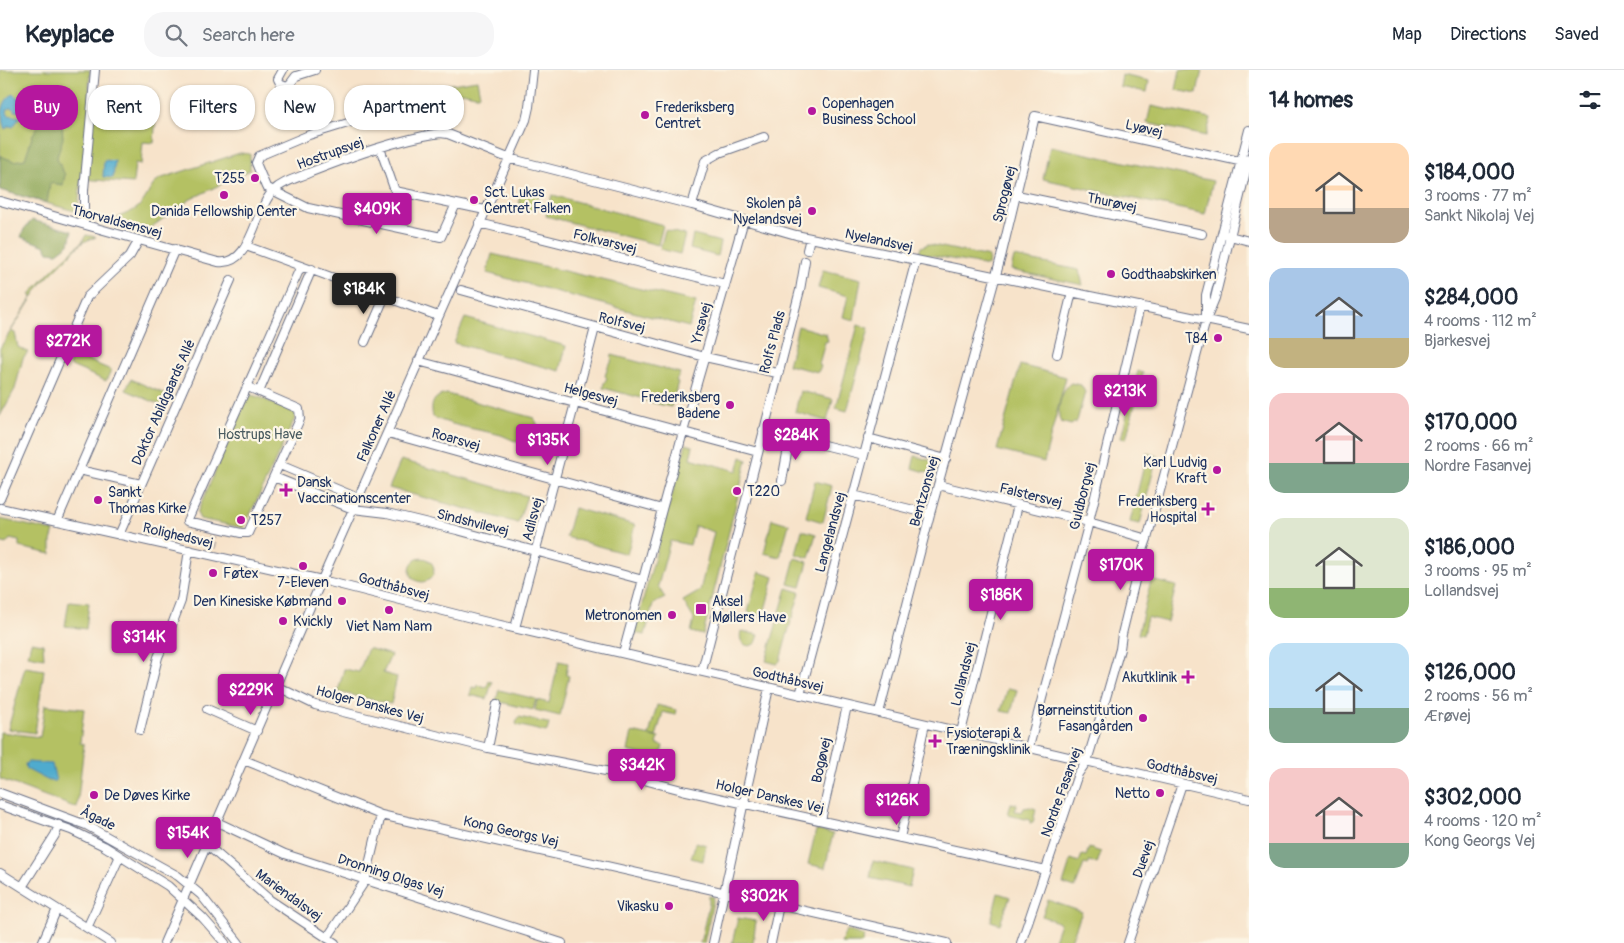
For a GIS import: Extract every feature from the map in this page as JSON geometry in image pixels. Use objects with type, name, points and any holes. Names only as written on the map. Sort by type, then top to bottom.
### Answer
[{"type":"street","points":[[84,224],[84,190],[95,70]]},
{"type":"street","points":[[289,72],[288,85],[282,85],[279,81],[279,76],[289,72],[315,70]]},
{"type":"street","name":"Falkoner Allé","points":[[164,943],[353,508],[526,120],[530,106],[533,70]]},
{"type":"street","name":"Lyøvej","points":[[1035,116],[1246,161]]},
{"type":"street","name":"Sprogøvej","points":[[995,276],[1017,195],[1035,116]]},
{"type":"street","points":[[344,124],[309,135],[259,156],[256,161],[257,166],[266,187],[308,208],[441,237],[456,204]]},
{"type":"street","name":"Nordre Fasanvej","points":[[1021,943],[1078,774],[1087,761],[1126,634],[1145,557],[1147,539],[1206,320],[1206,295],[1226,235],[1246,161],[1249,130]]},
{"type":"street","name":"Hostrupsvej","points":[[273,191],[285,183],[329,165],[380,148],[440,133],[448,134],[508,158]]},
{"type":"street","points":[[692,205],[705,161],[710,156],[764,136]]},
{"type":"street","points":[[380,148],[395,191],[485,210]]},
{"type":"street","name":"Nyelandsvej","points":[[508,158],[692,205],[810,238],[1249,329]]},
{"type":"street","points":[[273,191],[266,201],[246,246],[438,316]]},
{"type":"street","name":"Thurøvej","points":[[1017,195],[1202,234]]},
{"type":"street","name":"Thorvaldsensvej","points":[[0,201],[218,262],[228,262],[239,256],[246,246]]},
{"type":"street","name":"Yrsavej","points":[[683,432],[744,220]]},
{"type":"street","name":"Folkvarsvej","points":[[479,222],[725,284]]},
{"type":"street","points":[[1226,235],[1249,241]]},
{"type":"street","points":[[807,250],[810,238]]},
{"type":"street","points":[[0,499],[86,297],[130,256],[139,240]]},
{"type":"street","points":[[57,521],[175,249]]},
{"type":"street","name":"Langelandsvej","points":[[800,695],[916,260]]},
{"type":"street","name":"Rolfs Plads","points":[[763,430],[800,290],[805,261]]},
{"type":"street","points":[[248,387],[299,409],[300,419],[249,532],[243,534],[217,531],[188,521],[301,266]]},
{"type":"street","points":[[259,392],[312,270]]},
{"type":"street","name":"Bentzonsvej","points":[[879,713],[930,514],[995,276]]},
{"type":"street","name":"Doktor Abildgaards Allé","points":[[119,535],[231,280]]},
{"type":"street","name":"Rolfsvej","points":[[461,290],[705,357],[777,372]]},
{"type":"street","points":[[1057,354],[1072,292]]},
{"type":"street","points":[[365,342],[385,296]]},
{"type":"street","name":"Guldborgvej","points":[[1029,747],[1089,522],[1140,306]]},
{"type":"street","name":"Adilsvej","points":[[515,628],[595,328]]},
{"type":"street","name":"Helgesvej","points":[[418,361],[758,452]]},
{"type":"street","points":[[702,671],[763,430],[864,455]]},
{"type":"street","points":[[623,653],[683,432]]},
{"type":"street","name":"Roarsvej","points":[[388,433],[662,509]]},
{"type":"street","points":[[782,481],[790,437]]},
{"type":"street","points":[[868,438],[946,459]]},
{"type":"street","points":[[280,465],[358,498]]},
{"type":"street","points":[[79,470],[141,484]]},
{"type":"street","points":[[274,477],[353,508]]},
{"type":"street","name":"Falstersvej","points":[[938,485],[1089,522],[1147,539]]},
{"type":"street","points":[[853,495],[930,514]]},
{"type":"street","name":"Lollandsvej","points":[[961,732],[1018,505]]},
{"type":"street","name":"Rolighedsvej","points":[[0,508],[189,550],[213,552],[322,580]]},
{"type":"street","name":"Sindshvilevej","points":[[353,508],[387,513],[643,580]]},
{"type":"street","points":[[140,730],[158,657],[181,601],[189,550]]},
{"type":"street","name":"Godthåbsvej","points":[[322,580],[435,610],[1249,799]]},
{"type":"street","name":"Holger Danskes Vej","points":[[276,686],[315,705],[488,748],[621,774],[1046,870]]},
{"type":"street","points":[[712,943],[770,688]]},
{"type":"street","points":[[488,748],[497,704]]},
{"type":"street","name":"Bogøvej","points":[[820,820],[847,706]]},
{"type":"street","points":[[207,709],[257,731]]},
{"type":"street","points":[[900,838],[925,724]]},
{"type":"street","name":"Kong Georgs Vej","points":[[244,760],[381,815],[947,943]]},
{"type":"street","name":"Duevej","points":[[1128,943],[1182,784]]},
{"type":"street","name":"Ågade","points":[[0,793],[98,830],[189,883],[201,895],[239,943]]},
{"type":"street","name":"Ågade","points":[[0,805],[59,825],[93,840],[120,856],[168,886],[209,924],[225,943]]},
{"type":"street","points":[[327,938],[365,881],[381,815]]},
{"type":"street","name":"Dronning Olgas Vej","points":[[217,822],[285,854],[562,943]]},
{"type":"street","points":[[22,887],[55,835],[59,825]]},
{"type":"street","name":"Mariendalsvej","points":[[207,845],[270,900],[335,943]]},
{"type":"street","points":[[87,928],[120,856]]},
{"type":"street","points":[[0,874],[111,943]]},
{"type":"street","points":[[771,943],[779,905]]},
{"type":"street","points":[[42,943],[57,909]]},
{"type":"green space","points":[[0,70],[90,70],[88,130],[155,130],[154,143],[143,142],[141,164],[135,163],[133,183],[81,179],[78,212],[0,190]]},
{"type":"green space","points":[[1180,70],[1202,70],[1197,94],[1176,90]]},
{"type":"green space","points":[[1122,75],[1149,81],[1147,92],[1120,87]]},
{"type":"green space","points":[[477,80],[480,95],[464,92],[464,85],[445,85]]},
{"type":"green space","points":[[1151,106],[1211,118],[1206,136],[1147,123]]},
{"type":"green space","points":[[36,130],[62,130],[63,138],[57,157],[65,175],[63,185],[50,183],[47,203],[0,190],[0,156],[14,161],[25,159]]},
{"type":"green space","points":[[1050,146],[1213,181],[1205,214],[1043,179]]},
{"type":"green space","points":[[240,153],[250,154],[250,170],[189,200],[146,231],[112,222],[137,208],[159,179]]},
{"type":"green space","points":[[529,190],[536,193],[539,200],[536,207],[529,210],[522,207],[519,200],[522,193]]},
{"type":"green space","points":[[552,195],[663,225],[658,245],[546,216]]},
{"type":"green space","points":[[32,220],[72,231],[69,244],[57,253],[48,252],[45,246],[21,237],[24,229]]},
{"type":"green space","points":[[665,230],[685,235],[680,254],[660,249]]},
{"type":"green space","points":[[86,235],[96,237],[83,242],[41,284],[11,331],[15,333],[18,347],[28,352],[23,358],[15,389],[0,416],[0,348],[32,297],[30,294],[82,242]]},
{"type":"green space","points":[[693,235],[720,242],[717,256],[690,249]]},
{"type":"green space","points":[[928,244],[989,257],[988,266],[919,253],[921,247]]},
{"type":"green space","points":[[492,254],[696,302],[689,327],[487,273]]},
{"type":"green space","points":[[1014,257],[1079,270],[1083,285],[1011,270]]},
{"type":"green space","points":[[823,270],[861,279],[854,320],[843,317],[848,296],[818,288]]},
{"type":"green space","points":[[465,318],[566,346],[560,371],[454,343]]},
{"type":"green space","points":[[858,325],[869,328],[847,411],[836,408]]},
{"type":"green space","points":[[798,326],[826,334],[828,341],[825,342],[819,364],[821,366],[818,372],[788,365]]},
{"type":"green space","points":[[73,354],[111,370],[106,381],[69,365]]},
{"type":"green space","points":[[612,355],[680,373],[676,381],[678,382],[674,397],[669,400],[672,403],[671,407],[603,388]]},
{"type":"green space","points":[[1020,365],[1066,377],[1044,462],[997,450]]},
{"type":"green space","points":[[1138,371],[1143,373],[1126,439],[1121,438]]},
{"type":"green space","points":[[131,379],[167,395],[163,406],[126,390]]},
{"type":"green space","points":[[1071,383],[1081,385],[1085,392],[1077,421],[1071,425],[1061,422],[1059,407],[1062,395]]},
{"type":"green space","points":[[800,391],[833,399],[827,421],[795,412]]},
{"type":"green space","points":[[447,394],[534,418],[539,430],[538,438],[532,443],[524,444],[501,435],[458,426],[433,417],[432,405],[434,401],[438,397]]},
{"type":"green space","name":"Hostrups Have","points":[[251,395],[295,413],[296,416],[244,528],[200,519],[197,513],[248,397]]},
{"type":"green space","name":"Aksel Møllers Have","points":[[686,444],[693,446],[690,458],[737,471],[741,457],[747,460],[703,635],[691,632],[694,619],[683,601],[700,591],[714,532],[695,526],[690,545],[670,541],[658,586],[665,598],[653,604],[645,635],[634,633]]},
{"type":"green space","points":[[1147,453],[1157,456],[1140,524],[1130,522]]},
{"type":"green space","points":[[915,456],[936,462],[933,474],[912,468]]},
{"type":"green space","points":[[401,460],[527,496],[518,523],[389,488]]},
{"type":"green space","points":[[815,481],[832,486],[823,522],[806,517]]},
{"type":"green space","points":[[574,508],[635,525],[627,554],[566,537]]},
{"type":"green space","points":[[0,519],[54,531],[51,541],[51,554],[19,547],[19,541],[10,539],[6,544],[0,542]]},
{"type":"green space","points":[[772,519],[789,524],[780,557],[764,553]]},
{"type":"green space","points":[[802,530],[816,534],[809,558],[796,554]]},
{"type":"green space","points":[[422,558],[427,559],[433,565],[433,575],[427,581],[422,582],[417,581],[411,575],[410,570],[411,565],[417,559]]},
{"type":"green space","points":[[795,558],[808,562],[801,587],[788,584]]},
{"type":"green space","points":[[759,572],[774,577],[763,617],[748,612]]},
{"type":"green space","points":[[1151,580],[1176,586],[1167,622],[1147,617],[1143,635],[1138,634]]},
{"type":"green space","points":[[787,588],[800,592],[792,619],[779,615]]},
{"type":"green space","points":[[69,601],[89,603],[86,629],[65,626]]},
{"type":"green space","points":[[778,618],[791,621],[780,661],[777,664],[766,661]]},
{"type":"green space","points":[[741,631],[759,635],[756,643],[750,646],[743,643],[740,637]]},
{"type":"green space","points":[[31,642],[43,644],[44,658],[28,655]]},
{"type":"green space","points":[[368,648],[391,655],[383,673],[397,677],[391,704],[338,692],[344,669],[359,672]]},
{"type":"green space","points":[[559,661],[568,663],[566,675],[569,676],[560,716],[535,710],[537,700],[549,703]]},
{"type":"green space","points":[[25,667],[44,670],[35,733],[8,729]]},
{"type":"green space","points":[[489,681],[492,682],[487,699],[470,695],[472,687],[477,688],[478,685],[487,687]]},
{"type":"green space","points":[[1008,688],[1017,690],[1011,713],[1001,711]]},
{"type":"green space","points":[[499,690],[536,699],[533,710],[496,701]]},
{"type":"green space","points":[[45,705],[84,709],[80,743],[84,744],[77,808],[0,779],[0,732],[40,737]]},
{"type":"green space","points":[[657,705],[676,710],[675,715],[663,712],[656,737],[649,735]]},
{"type":"green space","points":[[519,717],[549,724],[547,731],[517,725]]},
{"type":"green space","points":[[632,732],[659,738],[657,744],[663,746],[660,759],[628,751]]},
{"type":"green space","points":[[1011,803],[1017,804],[1015,811],[1022,812],[1024,808],[1030,807],[1036,809],[1033,823],[1030,823],[1030,820],[1008,815]]},
{"type":"green space","points":[[816,830],[833,834],[825,868],[808,864]]},
{"type":"green space","points":[[696,842],[706,845],[703,861],[691,858]]},
{"type":"green space","points":[[1089,848],[1101,852],[1097,864],[1090,861],[1088,865],[1084,864],[1075,888],[1063,884],[1071,859],[1079,862],[1082,855],[1086,856]]},
{"type":"green space","points":[[873,861],[913,870],[909,887],[870,878]]},
{"type":"green space","points":[[998,893],[1010,897],[1000,924],[991,921]]},
{"type":"green space","points":[[709,896],[714,897],[704,943],[700,943],[709,904]]},
{"type":"green space","points":[[1048,900],[1082,912],[1070,943],[1053,943],[1060,923],[1042,916]]},
{"type":"green space","points":[[738,918],[756,921],[753,943],[732,943]]},
{"type":"green space","points":[[846,930],[864,936],[862,943],[841,943]]},
{"type":"water","points":[[14,94],[15,96],[15,111],[9,108],[7,111],[8,115],[15,116],[15,124],[13,127],[10,126],[5,129],[2,115],[6,100]]},
{"type":"water","points":[[104,160],[115,161],[113,178],[103,177]]},
{"type":"water","points":[[28,762],[52,764],[56,781],[49,781],[26,769],[25,764]]},
{"type":"tunnel","points":[[214,547],[217,534]]},
{"type":"place","name":"Copenhagen Business School","points":[[812,111]]},
{"type":"place","name":"Frederiksberg Centret","points":[[645,115]]},
{"type":"place","name":"T255","points":[[255,178]]},
{"type":"place","name":"Danida Fellowship Center","points":[[224,195]]},
{"type":"place","name":"Sct. Lukas Centret Falken","points":[[474,200]]},
{"type":"place","name":"Skolen på Nyelandsvej","points":[[812,211]]},
{"type":"place","name":"Godthaabskirken","points":[[1111,274]]},
{"type":"place","name":"T84","points":[[1218,338]]},
{"type":"place","name":"Frederiksberg Badene","points":[[730,405]]},
{"type":"place","name":"Karl Ludvig Kraft","points":[[1217,470]]},
{"type":"place","name":"Dansk Vaccinationscenter","points":[[286,490]]},
{"type":"place","name":"T220","points":[[737,491]]},
{"type":"place","name":"Sankt Thomas Kirke","points":[[98,500]]},
{"type":"place","name":"Frederiksberg Hospital","points":[[1208,509]]},
{"type":"place","name":"T257","points":[[241,520]]},
{"type":"place","name":"7-Eleven","points":[[303,566]]},
{"type":"place","name":"Føtex","points":[[213,573]]},
{"type":"place","name":"Den Kinesiske Købmand","points":[[342,601]]},
{"type":"place","name":"Aksel Møllers Have","points":[[701,609]]},
{"type":"place","name":"Viet Nam Nam","points":[[389,610]]},
{"type":"place","name":"Metronomen","points":[[672,615]]},
{"type":"place","name":"Kvickly","points":[[283,621]]},
{"type":"place","name":"Akutklinik","points":[[1188,677]]},
{"type":"place","name":"Børneinstitution Fasangården","points":[[1143,718]]},
{"type":"place","name":"Fysioterapi & Træningsklinik","points":[[935,741]]},
{"type":"place","name":"Netto","points":[[1160,793]]},
{"type":"place","name":"De Døves Kirke","points":[[94,795]]},
{"type":"place","name":"Vikasku","points":[[669,906]]}]
